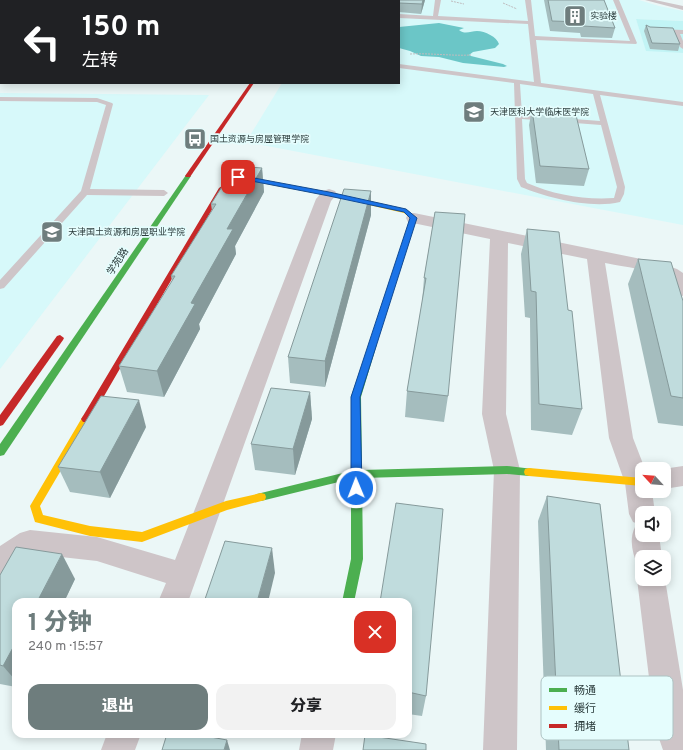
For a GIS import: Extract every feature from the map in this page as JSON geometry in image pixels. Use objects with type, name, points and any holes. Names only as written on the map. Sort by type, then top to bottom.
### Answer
[{"type":"street","points":[[192,154],[241,84]]},
{"type":"street","name":"学苑路","points":[[0,452],[251,84]]},
{"type":"street","points":[[635,483],[507,470],[356,474],[226,506],[142,537],[90,531],[40,519],[35,506],[222,188],[238,177],[329,194],[406,211],[414,218],[595,255],[673,273],[680,282],[683,290]]},
{"type":"street","points":[[174,598],[324,199],[329,194]]},
{"type":"street","points":[[349,598],[357,559],[356,397],[414,218]]},
{"type":"street","points":[[499,235],[494,414],[507,470],[500,750]]},
{"type":"street","points":[[595,255],[621,438],[635,471]]},
{"type":"street","points":[[0,422],[64,332]]},
{"type":"street","points":[[671,478],[683,476]]},
{"type":"street","points":[[0,571],[9,555],[30,542],[97,549],[183,575]]},
{"type":"street","points":[[652,586],[665,676]]},
{"type":"street","points":[[673,730],[680,750]]},
{"type":"street","points":[[118,750],[122,738]]},
{"type":"street","points":[[316,750],[318,738]]},
{"type":"lane","points":[[435,18],[438,0]]},
{"type":"lane","points":[[528,0],[538,84]]},
{"type":"lane","points":[[532,38],[634,43],[616,0]]},
{"type":"lane","points":[[648,0],[683,8]]},
{"type":"lane","points":[[400,16],[531,23]]},
{"type":"lane","points":[[650,30],[683,32]]},
{"type":"lane","points":[[676,32],[683,47]]},
{"type":"lane","points":[[400,66],[683,104]]},
{"type":"lane","points":[[517,82],[521,179],[524,185],[543,192],[595,202],[617,200],[621,187],[596,92]]},
{"type":"lane","points":[[0,99],[97,100],[110,104],[85,192],[0,286]]},
{"type":"lane","points":[[518,117],[604,123]]},
{"type":"lane","points":[[85,192],[164,193]]},
{"type":"path","points":[[448,0],[464,4]]},
{"type":"path","points":[[412,54],[442,54],[446,56],[471,55]]},
{"type":"shaded area","name":"天津医科大学临床医学院","points":[[400,0],[639,0],[683,11],[683,21],[636,19],[647,50],[683,53],[683,225],[246,142],[281,84],[400,84]]},
{"type":"shaded area","points":[[636,19],[683,21],[683,53],[646,51]]},
{"type":"shaded area","name":"天津国土资源和房屋职业学院","points":[[0,93],[209,95],[0,369]]},
{"type":"water","points":[[439,23],[464,28],[459,30],[464,32],[480,31],[487,33],[496,39],[499,44],[495,48],[473,52],[469,55],[507,66],[504,67],[463,63],[439,57],[421,56],[400,48],[400,27]]},
{"type":"building","points":[[400,0],[423,0],[422,4],[400,3]]},
{"type":"building","name":"实验楼","points":[[548,0],[604,0],[615,28],[583,26],[582,22],[552,21]]},
{"type":"building","points":[[646,25],[650,27],[673,28],[680,44],[652,43]]},
{"type":"building","points":[[532,109],[575,111],[589,169],[540,166]]},
{"type":"building","points":[[235,166],[262,168],[227,229],[233,229],[191,303],[195,304],[157,371],[119,366],[175,276],[171,276],[216,204],[211,204]]},
{"type":"building","points":[[344,189],[371,191],[325,361],[288,357]]},
{"type":"building","points":[[435,212],[465,214],[448,396],[407,391],[426,278],[424,278]]},
{"type":"building","points":[[527,229],[559,232],[568,310],[572,311],[582,409],[539,404],[536,292],[531,291]]},
{"type":"building","points":[[638,259],[671,262],[683,301],[683,398],[671,396]]},
{"type":"building","points":[[271,388],[310,392],[293,449],[251,444]]},
{"type":"building","points":[[101,396],[139,400],[100,472],[58,467]]},
{"type":"building","points":[[547,496],[600,504],[620,676],[556,676]]},
{"type":"building","points":[[396,503],[443,509],[426,696],[412,693],[412,598],[381,598]]},
{"type":"building","points":[[225,541],[272,548],[258,598],[205,598]]},
{"type":"building","points":[[16,547],[62,554],[39,598],[12,598],[12,649],[3,666],[0,665],[0,575]]},
{"type":"building","points":[[166,738],[216,738],[227,740],[224,750],[162,750]]},
{"type":"building","points":[[365,738],[385,738],[426,744],[426,750],[363,750]]},
{"type":"building","points":[[559,740],[628,740],[629,750],[559,750]]},
{"type":"traffic: fast","points":[[0,452],[188,176]]},
{"type":"traffic: fast","points":[[349,598],[357,559],[356,397],[373,344]]},
{"type":"traffic: fast","points":[[261,497],[356,474],[507,470],[529,472]]},
{"type":"traffic: slow","points":[[227,185],[238,177],[329,194],[406,211],[414,218],[373,344]]},
{"type":"traffic: slow","points":[[86,419],[35,506],[39,519],[90,531],[142,537],[226,506],[261,497]]},
{"type":"traffic: slow","points":[[529,472],[635,481]]},
{"type":"traffic: jam","points":[[188,176],[251,84]]},
{"type":"traffic: jam","points":[[86,419],[222,188],[227,185]]},
{"type":"traffic: jam","points":[[0,422],[60,338]]},
{"type":"place","name":"实验楼","points":[[575,16]]},
{"type":"place","name":"天津医科大学临床医学院","points":[[474,112]]},
{"type":"place","name":"国土资源与房屋管理学院","points":[[195,139]]},
{"type":"place","name":"天津国土资源和房屋职业学院","points":[[52,232]]},
{"type":"route","points":[[238,177],[329,194],[406,211],[414,218],[356,397],[356,488]]}]
